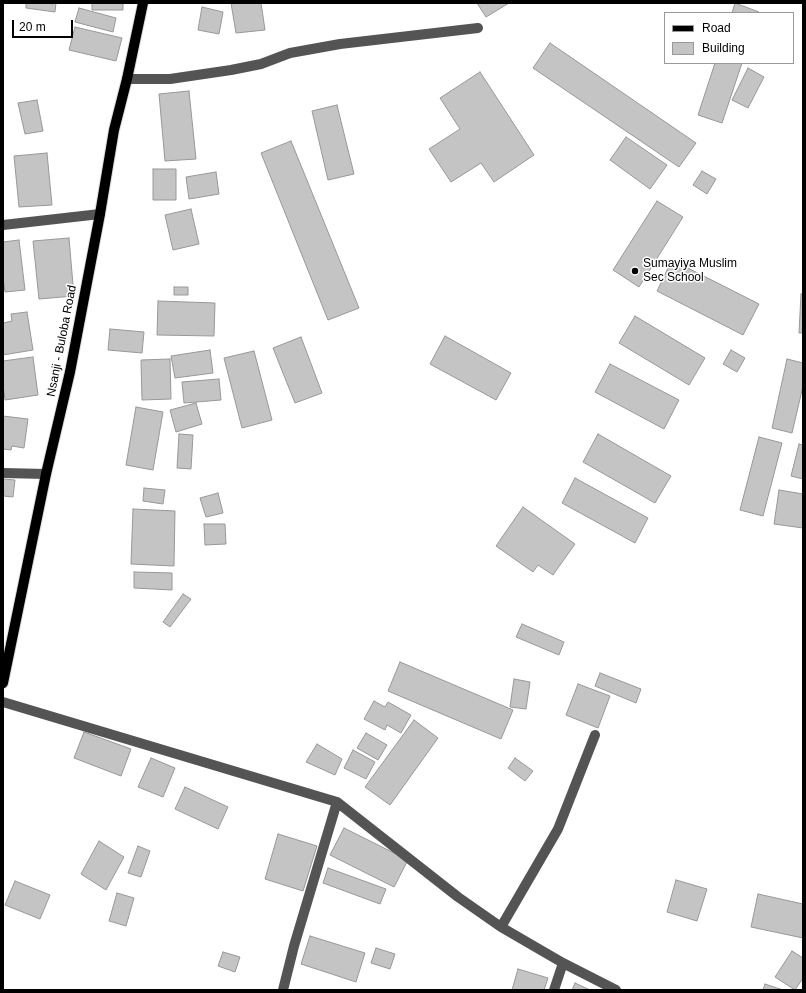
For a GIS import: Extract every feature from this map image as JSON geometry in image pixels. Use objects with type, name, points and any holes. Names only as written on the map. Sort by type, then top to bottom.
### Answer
[{"type":"main road","name":"Nsanji - Buloba Road","points":[[3,683],[46,474],[70,372],[100,214],[114,130],[127,79],[143,3]]},
{"type":"street","points":[[127,79],[170,78],[231,70],[261,64],[290,53],[340,44],[478,28]]},
{"type":"street","points":[[3,225],[100,214]]},
{"type":"street","points":[[3,473],[46,474]]},
{"type":"street","points":[[3,702],[337,802],[458,897],[501,927],[563,963],[616,990]]},
{"type":"street","points":[[501,927],[558,828],[595,735]]},
{"type":"street","points":[[283,990],[294,946],[337,802]]},
{"type":"street","points":[[554,990],[563,963]]},
{"type":"building","points":[[26,3],[56,3],[55,12],[26,8]]},
{"type":"building","points":[[92,3],[123,3],[123,10],[92,10]]},
{"type":"building","points":[[231,3],[261,3],[265,30],[236,33]]},
{"type":"building","points":[[477,3],[509,3],[486,17]]},
{"type":"building","points":[[735,3],[759,12],[732,12]]},
{"type":"building","points":[[202,7],[223,12],[219,34],[198,30]]},
{"type":"building","points":[[79,8],[116,18],[113,32],[75,22]]},
{"type":"building","points":[[75,27],[122,38],[116,61],[69,50]]},
{"type":"building","points":[[550,43],[696,143],[679,167],[533,68]]},
{"type":"building","points":[[715,64],[742,64],[722,123],[698,115]]},
{"type":"building","points":[[748,68],[764,77],[748,108],[732,100]]},
{"type":"building","points":[[480,72],[534,155],[494,182],[481,163],[451,182],[429,149],[460,129],[440,98]]},
{"type":"building","points":[[189,91],[196,159],[165,161],[159,94]]},
{"type":"building","points":[[37,100],[43,131],[25,134],[18,103]]},
{"type":"building","points":[[337,105],[354,174],[328,180],[312,111]]},
{"type":"building","points":[[626,137],[667,165],[650,189],[610,160]]},
{"type":"building","points":[[291,141],[359,308],[328,320],[261,153]]},
{"type":"building","points":[[47,153],[52,205],[19,207],[14,156]]},
{"type":"building","points":[[153,169],[176,169],[176,200],[153,200]]},
{"type":"building","points":[[702,171],[716,179],[707,194],[693,185]]},
{"type":"building","points":[[216,172],[219,194],[189,199],[186,177]]},
{"type":"building","points":[[657,201],[683,217],[639,287],[613,270]]},
{"type":"building","points":[[191,209],[199,244],[173,250],[165,215]]},
{"type":"building","points":[[69,238],[74,296],[39,299],[33,241]]},
{"type":"building","points":[[19,240],[25,290],[5,292],[3,278],[3,242]]},
{"type":"building","points":[[672,260],[759,304],[743,335],[657,291]]},
{"type":"building","points":[[174,287],[188,287],[188,295],[174,295]]},
{"type":"building","points":[[801,294],[803,294],[803,333],[799,333]]},
{"type":"building","points":[[158,301],[215,303],[214,336],[157,335]]},
{"type":"building","points":[[27,312],[33,350],[3,355],[3,323],[12,321],[11,314]]},
{"type":"building","points":[[635,316],[705,358],[689,385],[619,343]]},
{"type":"building","points":[[110,329],[144,332],[142,353],[108,350]]},
{"type":"building","points":[[445,336],[511,373],[496,400],[430,364]]},
{"type":"building","points":[[301,337],[322,393],[295,403],[273,348]]},
{"type":"building","points":[[210,350],[213,373],[175,378],[171,356]]},
{"type":"building","points":[[731,350],[745,358],[737,372],[723,364]]},
{"type":"building","points":[[254,351],[272,420],[242,428],[224,358]]},
{"type":"building","points":[[33,357],[38,395],[5,400],[3,385],[3,361]]},
{"type":"building","points":[[170,359],[171,399],[142,400],[141,360]]},
{"type":"building","points":[[787,359],[803,363],[803,386],[792,433],[772,428]]},
{"type":"building","points":[[610,364],[679,400],[664,429],[595,392]]},
{"type":"building","points":[[219,379],[221,400],[184,403],[182,382]]},
{"type":"building","points":[[196,403],[202,424],[176,432],[170,410]]},
{"type":"building","points":[[136,407],[163,412],[153,470],[126,465]]},
{"type":"building","points":[[3,416],[28,419],[24,448],[12,446],[11,450],[3,449]]},
{"type":"building","points":[[179,434],[193,435],[191,469],[177,468]]},
{"type":"building","points":[[598,434],[671,476],[655,503],[583,462]]},
{"type":"building","points":[[759,437],[782,443],[763,516],[740,510]]},
{"type":"building","points":[[799,444],[803,445],[803,479],[791,476]]},
{"type":"building","points":[[575,478],[648,518],[635,543],[562,503]]},
{"type":"building","points":[[3,479],[15,480],[13,497],[3,496]]},
{"type":"building","points":[[144,488],[165,490],[163,504],[143,501]]},
{"type":"building","points":[[779,490],[803,494],[803,528],[774,524]]},
{"type":"building","points":[[218,493],[223,513],[206,517],[200,498]]},
{"type":"building","points":[[523,507],[575,544],[553,575],[538,565],[533,572],[496,546]]},
{"type":"building","points":[[133,509],[175,511],[174,566],[131,564]]},
{"type":"building","points":[[204,524],[225,524],[226,544],[205,545]]},
{"type":"building","points":[[134,572],[172,573],[172,590],[134,588]]},
{"type":"building","points":[[183,594],[191,599],[170,627],[163,622]]},
{"type":"building","points":[[522,624],[564,642],[559,655],[516,637]]},
{"type":"building","points":[[400,662],[513,710],[501,739],[388,691]]},
{"type":"building","points":[[600,673],[641,689],[636,703],[595,686]]},
{"type":"building","points":[[514,679],[530,682],[526,709],[510,707]]},
{"type":"building","points":[[578,684],[610,696],[598,728],[566,715]]},
{"type":"building","points":[[374,701],[385,707],[388,702],[411,715],[401,733],[387,725],[385,730],[364,719]]},
{"type":"building","points":[[414,720],[438,738],[390,805],[365,787]]},
{"type":"building","points":[[84,732],[131,749],[121,776],[74,758]]},
{"type":"building","points":[[366,733],[387,745],[378,760],[357,748]]},
{"type":"building","points":[[317,744],[342,759],[335,775],[306,762]]},
{"type":"building","points":[[353,750],[375,762],[366,779],[344,768]]},
{"type":"building","points":[[151,758],[175,768],[163,797],[138,787]]},
{"type":"building","points":[[515,758],[533,771],[525,781],[508,768]]},
{"type":"building","points":[[185,787],[228,807],[218,829],[175,809]]},
{"type":"building","points":[[344,828],[408,860],[394,887],[330,855]]},
{"type":"building","points":[[278,834],[317,846],[303,891],[265,879]]},
{"type":"building","points":[[99,841],[124,857],[106,890],[81,874]]},
{"type":"building","points":[[138,846],[150,851],[141,877],[128,873]]},
{"type":"building","points":[[328,868],[386,889],[380,904],[323,883]]},
{"type":"building","points":[[676,880],[707,889],[697,921],[667,912]]},
{"type":"building","points":[[15,881],[50,895],[40,919],[5,905]]},
{"type":"building","points":[[117,893],[134,898],[126,926],[109,921]]},
{"type":"building","points":[[758,894],[803,904],[803,938],[751,927]]},
{"type":"building","points":[[310,936],[365,953],[356,982],[301,964]]},
{"type":"building","points":[[376,948],[395,954],[390,969],[371,963]]},
{"type":"building","points":[[792,951],[803,958],[803,978],[795,990],[775,977]]},
{"type":"building","points":[[223,952],[240,957],[235,972],[218,966]]},
{"type":"building","points":[[518,969],[548,978],[544,990],[512,990]]},
{"type":"building","points":[[575,983],[590,990],[572,990]]},
{"type":"building","points":[[765,984],[783,990],[763,990]]},
{"type":"place","name":"Sumayiya Muslim Sec School","points":[[635,271]]}]
